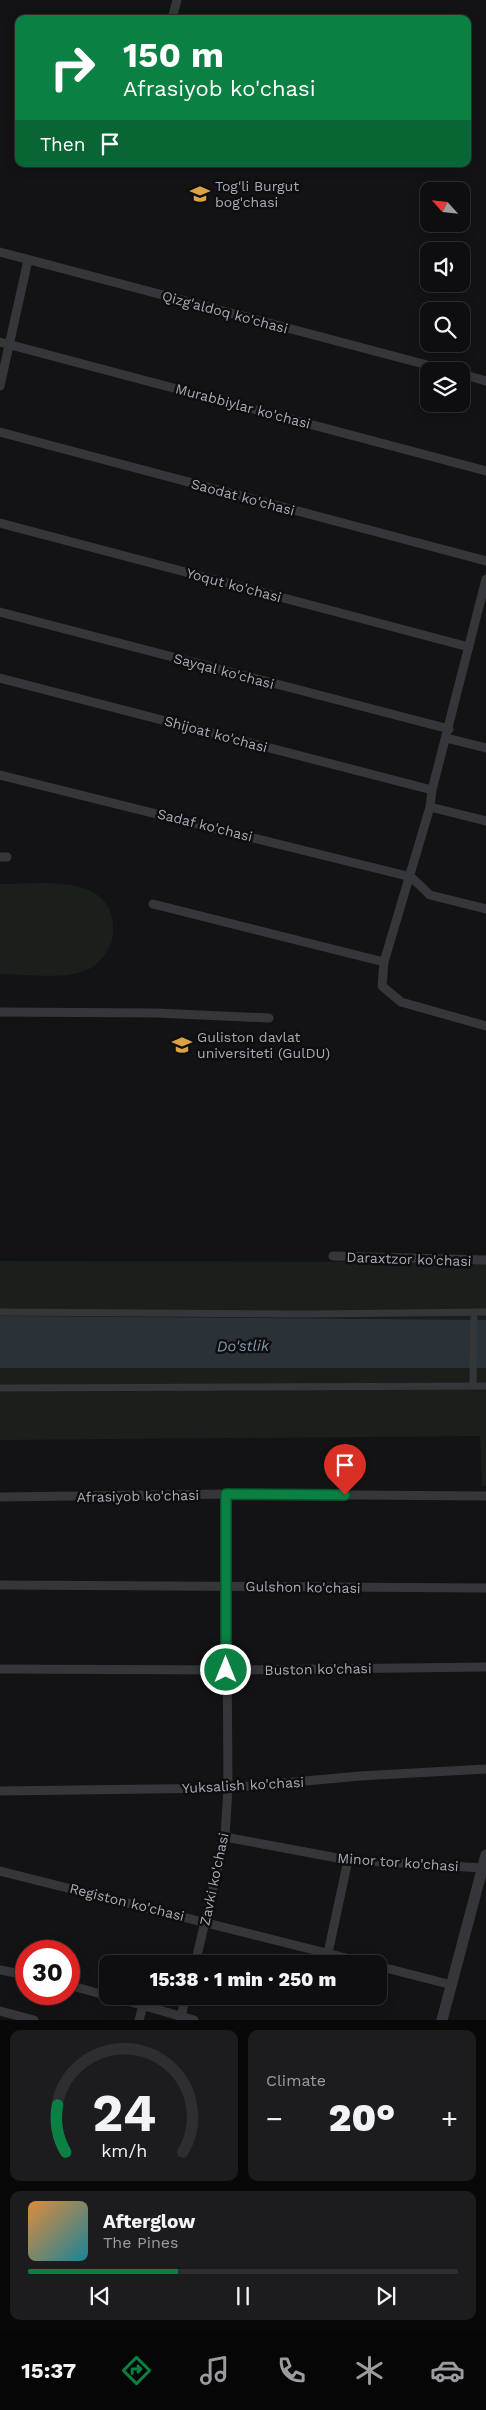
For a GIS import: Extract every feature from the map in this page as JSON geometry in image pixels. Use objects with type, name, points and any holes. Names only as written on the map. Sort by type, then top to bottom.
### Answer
[{"type":"street","points":[[173,15],[177,0]]},
{"type":"street","name":"Qizg'aldoq ko'chasi","points":[[0,252],[420,363]]},
{"type":"street","points":[[0,386],[28,260]]},
{"type":"street","name":"Murabbiylar ko'chasi","points":[[0,342],[486,471]]},
{"type":"street","points":[[470,377],[486,381]]},
{"type":"street","name":"Saodat ko'chasi","points":[[0,432],[486,561]]},
{"type":"street","name":"Yoqut ko'chasi","points":[[0,523],[469,647]]},
{"type":"street","points":[[486,579],[432,790],[430,808],[384,962],[382,986],[401,1002],[486,1026]]},
{"type":"street","name":"Sayqal ko'chasi","points":[[0,612],[448,733]]},
{"type":"street","name":"Shijoat ko'chasi","points":[[0,678],[432,790]]},
{"type":"street","points":[[448,733],[486,748]]},
{"type":"street","name":"Sadaf ko'chasi","points":[[0,775],[410,877]]},
{"type":"street","points":[[430,808],[486,821]]},
{"type":"street","points":[[410,877],[430,895],[486,909]]},
{"type":"street","points":[[153,904],[384,962]]},
{"type":"street","points":[[0,1012],[156,1013],[269,1018]]},
{"type":"street","name":"Daraxtzor ko'chasi","points":[[333,1256],[486,1260]]},
{"type":"street","points":[[0,1312],[311,1314],[486,1312]]},
{"type":"street","points":[[472,1386],[474,1312]]},
{"type":"street","points":[[0,1388],[486,1386]]},
{"type":"street","name":"Afrasiyob ko'chasi","points":[[0,1498],[226,1494],[486,1496]]},
{"type":"street","name":"Zavki ko'chasi","points":[[197,1955],[225,1837],[228,1788],[226,1494]]},
{"type":"street","name":"Gulshon ko'chasi","points":[[0,1585],[486,1588]]},
{"type":"street","name":"Buston ko'chasi","points":[[0,1669],[226,1670],[486,1667]]},
{"type":"street","name":"Yuksalish ko'chasi","points":[[0,1792],[228,1788],[360,1776],[486,1769]]},
{"type":"street","name":"Minor tor ko'chasi","points":[[225,1837],[348,1860],[483,1868]]},
{"type":"street","points":[[442,2020],[486,1855]]},
{"type":"street","points":[[328,1953],[348,1860]]},
{"type":"street","name":"Registon ko'chasi","points":[[0,1871],[336,1955]]},
{"type":"street","points":[[387,1968],[452,1985]]},
{"type":"street","points":[[0,1970],[15,1973]]},
{"type":"street","points":[[80,1988],[99,1993]]},
{"type":"street","points":[[140,2005],[181,2018],[194,2020]]},
{"type":"street","points":[[181,2018],[184,2005]]},
{"type":"street","points":[[139,2020],[143,2006]]},
{"type":"street","points":[[0,2011],[34,2020]]},
{"type":"shaded area","points":[[55,883],[90,891],[103,900],[111,914],[113,935],[107,951],[96,964],[78,973],[57,976],[0,974],[0,884]]},
{"type":"shaded area","points":[[0,1261],[486,1262],[486,1486],[482,1486],[480,1436],[0,1440]]},
{"type":"water","name":"Do'stlik","points":[[0,1316],[486,1320],[486,1368],[0,1368]]},
{"type":"place","name":"Tog'li Burgut bog'chasi","points":[[200,194]]},
{"type":"place","name":"Guliston davlat universiteti (GulDU)","points":[[182,1045]]},
{"type":"route","points":[[226,1670],[226,1494],[345,1495]]}]
